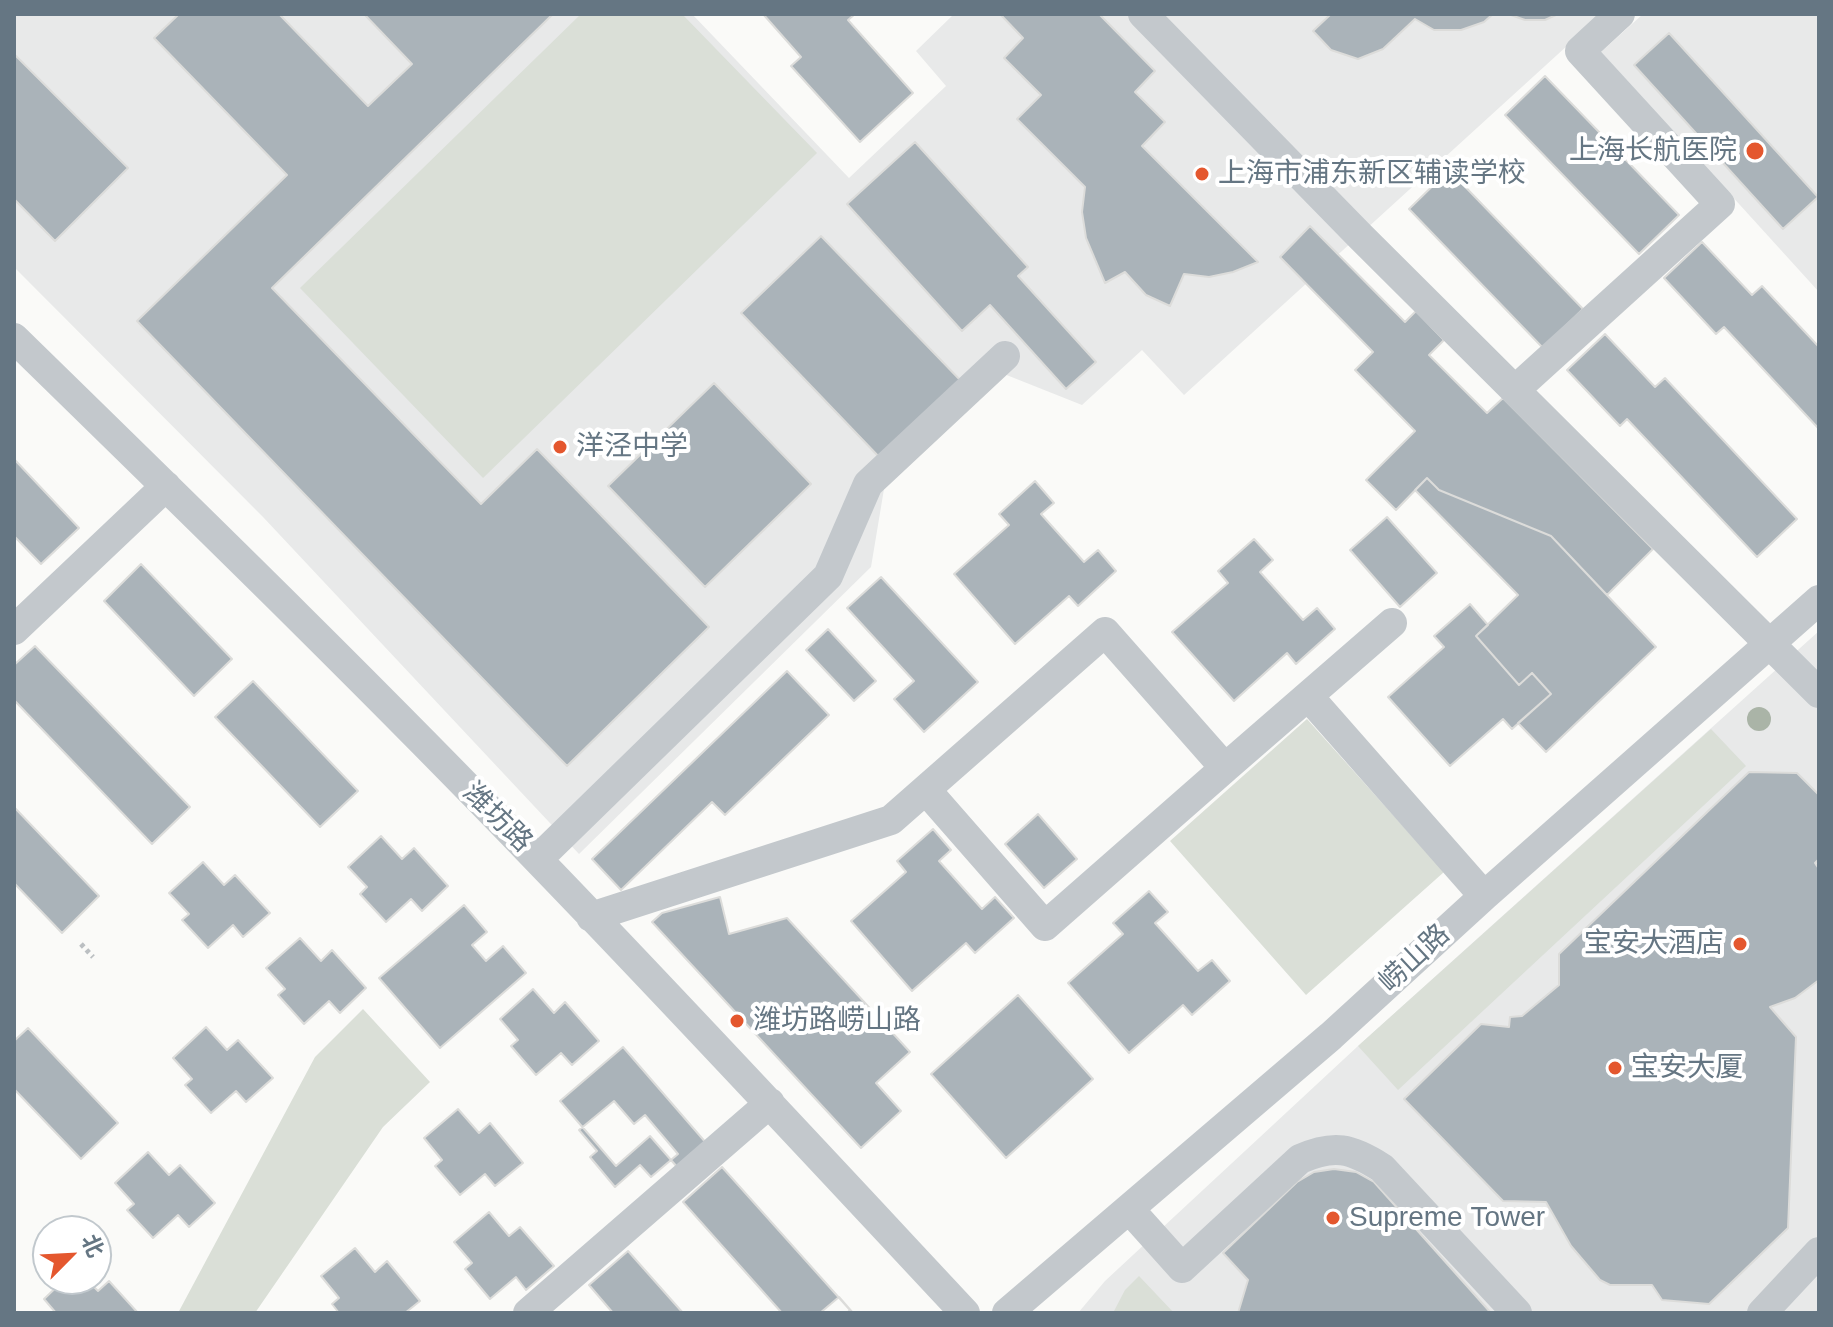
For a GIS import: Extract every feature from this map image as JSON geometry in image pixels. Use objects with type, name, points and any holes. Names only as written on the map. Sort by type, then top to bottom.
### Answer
[{"type":"street","points":[[1143,14],[1819,693]]},
{"type":"street","points":[[1516,389],[1720,204],[1580,51],[1620,14]]},
{"type":"street","name":"潍坊路","points":[[14,338],[538,859],[965,1313]]},
{"type":"street","points":[[538,859],[828,576],[868,484],[1005,356]]},
{"type":"street","points":[[14,630],[166,486]]},
{"type":"street","name":"崂山路","points":[[1007,1313],[1331,1036],[1484,896],[1819,600]]},
{"type":"street","points":[[926,790],[1045,926],[1392,623]]},
{"type":"street","points":[[591,917],[891,820],[1105,632],[1225,768]]},
{"type":"street","points":[[1308,696],[1484,896]]},
{"type":"street","points":[[528,1313],[770,1103]]},
{"type":"street","points":[[1130,1210],[1182,1268],[1300,1159],[1321,1149],[1341,1149],[1363,1156],[1382,1168],[1517,1313]]},
{"type":"street","points":[[1762,1313],[1819,1252]]},
{"type":"path","points":[[81,944],[93,957]]},
{"type":"shaded area","name":"洋泾中学","points":[[14,14],[692,14],[849,178],[946,86],[916,51],[954,14],[1602,14],[1184,395],[1142,350],[1082,405],[1004,374],[884,489],[871,567],[579,854],[263,517],[14,267]]},
{"type":"shaded area","points":[[581,14],[682,14],[817,153],[483,478],[300,288]]},
{"type":"shaded area","name":"上海长航医院","points":[[1643,14],[1819,14],[1819,292],[1601,52]]},
{"type":"shaded area","points":[[1819,631],[1819,1313],[1078,1313],[1105,1281],[1358,1046]]},
{"type":"shaded area","points":[[1307,719],[1444,872],[1306,995],[1170,841]]},
{"type":"shaded area","points":[[1711,729],[1746,766],[1398,1090],[1358,1046]]},
{"type":"shaded area","points":[[363,1009],[430,1082],[383,1127],[255,1313],[178,1313],[315,1057]]},
{"type":"shaded area","points":[[1139,1276],[1174,1313],[1113,1313],[1125,1290]]},
{"type":"building","points":[[179,14],[279,14],[368,106],[412,64],[364,14],[553,14],[272,288],[481,504],[537,449],[709,627],[567,766],[137,321],[287,175],[154,38]]},
{"type":"building","points":[[763,14],[855,14],[848,20],[913,93],[860,142],[791,66],[801,57]]},
{"type":"building","points":[[1000,14],[1099,14],[1155,71],[1135,92],[1165,122],[1142,146],[1258,262],[1209,277],[1184,274],[1170,306],[1146,295],[1125,272],[1105,283],[1086,238],[1082,212],[1085,187],[1017,119],[1041,95],[1004,58],[1023,38]]},
{"type":"building","points":[[1331,14],[1493,14],[1484,22],[1461,30],[1434,30],[1415,19],[1383,49],[1358,59],[1331,50],[1313,31]]},
{"type":"building","points":[[1508,14],[1558,14],[1545,20],[1525,20]]},
{"type":"building","points":[[1669,33],[1818,197],[1783,229],[1634,65]]},
{"type":"building","points":[[14,54],[128,168],[55,241],[14,199]]},
{"type":"building","points":[[1545,76],[1679,215],[1639,254],[1505,115]]},
{"type":"building","points":[[915,142],[1028,267],[1018,276],[1096,362],[1066,389],[990,305],[962,331],[847,204]]},
{"type":"building","points":[[1449,170],[1583,309],[1543,348],[1409,209]]},
{"type":"building","points":[[1310,226],[1405,322],[1416,311],[1444,340],[1429,355],[1487,413],[1503,398],[1653,549],[1607,595],[1551,536],[1439,490],[1427,478],[1396,510],[1366,480],[1415,431],[1355,370],[1373,352],[1280,257]]},
{"type":"building","points":[[821,236],[962,382],[882,460],[741,313]]},
{"type":"building","points":[[1702,242],[1752,295],[1762,286],[1819,347],[1819,429],[1724,327],[1716,334],[1664,278]]},
{"type":"building","points":[[1605,334],[1655,387],[1665,378],[1797,519],[1757,557],[1627,419],[1620,426],[1567,370]]},
{"type":"building","points":[[714,383],[811,484],[705,587],[608,486]]},
{"type":"building","points":[[14,459],[79,528],[41,564],[14,536]]},
{"type":"building","points":[[1427,478],[1439,490],[1551,536],[1656,647],[1546,752],[1518,723],[1551,694],[1532,673],[1519,685],[1476,636],[1518,595],[1415,490]]},
{"type":"building","points":[[1035,481],[1054,503],[1041,514],[1084,562],[1098,550],[1116,571],[1078,606],[1069,596],[1015,644],[954,574],[1009,525],[999,514]]},
{"type":"building","points":[[1387,517],[1437,573],[1400,607],[1350,550]]},
{"type":"building","points":[[1254,539],[1273,560],[1260,572],[1303,620],[1317,608],[1335,629],[1296,664],[1287,653],[1234,701],[1172,632],[1228,583],[1218,571]]},
{"type":"building","points":[[141,564],[232,659],[194,696],[104,601]]},
{"type":"building","points":[[881,577],[978,682],[924,732],[894,699],[914,681],[847,608]]},
{"type":"building","points":[[1470,604],[1488,625],[1476,636],[1519,685],[1532,673],[1551,694],[1512,729],[1503,719],[1450,766],[1388,697],[1444,647],[1434,636]]},
{"type":"building","points":[[828,629],[876,681],[854,701],[806,650]]},
{"type":"building","points":[[35,646],[190,807],[152,844],[14,700],[14,665]]},
{"type":"building","points":[[787,671],[829,715],[725,815],[712,802],[621,890],[592,859]]},
{"type":"building","points":[[253,681],[358,791],[320,827],[215,717]]},
{"type":"building","name":"宝安大厦","points":[[1749,772],[1797,773],[1819,795],[1819,859],[1815,863],[1819,869],[1819,980],[1795,998],[1770,1007],[1796,1037],[1788,1228],[1709,1304],[1662,1300],[1652,1285],[1610,1285],[1600,1280],[1571,1246],[1546,1202],[1503,1201],[1404,1099],[1481,1024],[1509,1027],[1510,1017],[1522,1016],[1559,985],[1559,954]]},
{"type":"building","points":[[14,807],[99,896],[62,933],[14,883]]},
{"type":"building","points":[[1038,814],[1077,859],[1044,888],[1005,844]]},
{"type":"building","points":[[933,829],[951,850],[939,861],[982,909],[995,897],[1014,918],[975,953],[966,943],[912,991],[851,921],[906,872],[897,861]]},
{"type":"building","points":[[381,836],[402,859],[414,848],[448,886],[422,911],[411,899],[386,922],[360,894],[367,887],[348,867]]},
{"type":"building","points":[[203,862],[224,885],[235,875],[270,913],[243,937],[233,925],[208,948],[182,920],[189,914],[169,893]]},
{"type":"building","points":[[1149,891],[1168,912],[1155,923],[1198,971],[1212,960],[1230,981],[1192,1015],[1183,1005],[1129,1053],[1068,983],[1123,934],[1113,923]]},
{"type":"building","points":[[720,897],[729,934],[787,918],[910,1052],[876,1083],[901,1111],[861,1148],[652,922],[662,913]]},
{"type":"building","points":[[464,905],[487,932],[472,945],[486,961],[503,946],[526,973],[440,1048],[379,978]]},
{"type":"building","points":[[300,938],[321,961],[332,950],[366,988],[340,1013],[329,1001],[304,1024],[278,995],[285,989],[266,968]]},
{"type":"building","points":[[533,989],[554,1013],[565,1002],[599,1041],[572,1065],[561,1053],[536,1075],[511,1046],[518,1040],[500,1019]]},
{"type":"building","points":[[1018,995],[1093,1079],[1006,1158],[931,1074]]},
{"type":"building","points":[[206,1027],[227,1050],[238,1040],[273,1078],[246,1102],[236,1091],[211,1113],[185,1085],[192,1079],[173,1058]]},
{"type":"building","points":[[28,1028],[118,1123],[81,1159],[14,1089],[14,1041]]},
{"type":"building","points":[[623,1047],[707,1144],[678,1168],[650,1136],[616,1166],[560,1101]]},
{"type":"building","points":[[614,1101],[634,1124],[645,1115],[678,1154],[651,1177],[640,1165],[615,1187],[590,1157],[597,1151],[579,1130]]},
{"type":"building","points":[[458,1109],[479,1133],[490,1123],[523,1163],[495,1186],[485,1174],[460,1195],[435,1166],[442,1160],[424,1138]]},
{"type":"building","points":[[148,1152],[169,1175],[180,1165],[215,1203],[189,1227],[178,1215],[153,1238],[127,1210],[134,1204],[115,1183]]},
{"type":"building","points":[[722,1167],[850,1310],[847,1313],[782,1313],[683,1202]]},
{"type":"building","name":"Supreme Tower","points":[[1334,1169],[1356,1172],[1374,1182],[1491,1313],[1238,1313],[1248,1280],[1223,1253],[1297,1182],[1314,1172]]},
{"type":"building","points":[[489,1212],[509,1236],[520,1227],[554,1266],[526,1290],[516,1277],[490,1299],[465,1269],[472,1263],[454,1242]]},
{"type":"building","points":[[355,1248],[375,1272],[387,1261],[420,1301],[405,1313],[339,1313],[332,1304],[339,1298],[321,1276]]},
{"type":"building","points":[[628,1251],[683,1313],[613,1313],[589,1285]]},
{"type":"building","points":[[112,1284],[138,1313],[56,1313],[44,1299],[48,1295],[112,1295]]},
{"type":"building","points":[[839,1297],[853,1313],[820,1313]]},
{"type":"place","name":"上海长航医院","points":[[1755,151]]},
{"type":"place","name":"上海市浦东新区辅读学校","points":[[1202,174]]},
{"type":"place","name":"洋泾中学","points":[[560,447]]},
{"type":"place","name":"宝安大酒店","points":[[1740,944]]},
{"type":"place","name":"潍坊路崂山路","points":[[737,1021]]},
{"type":"place","name":"宝安大厦","points":[[1615,1068]]},
{"type":"place","name":"Supreme Tower","points":[[1333,1218]]}]
